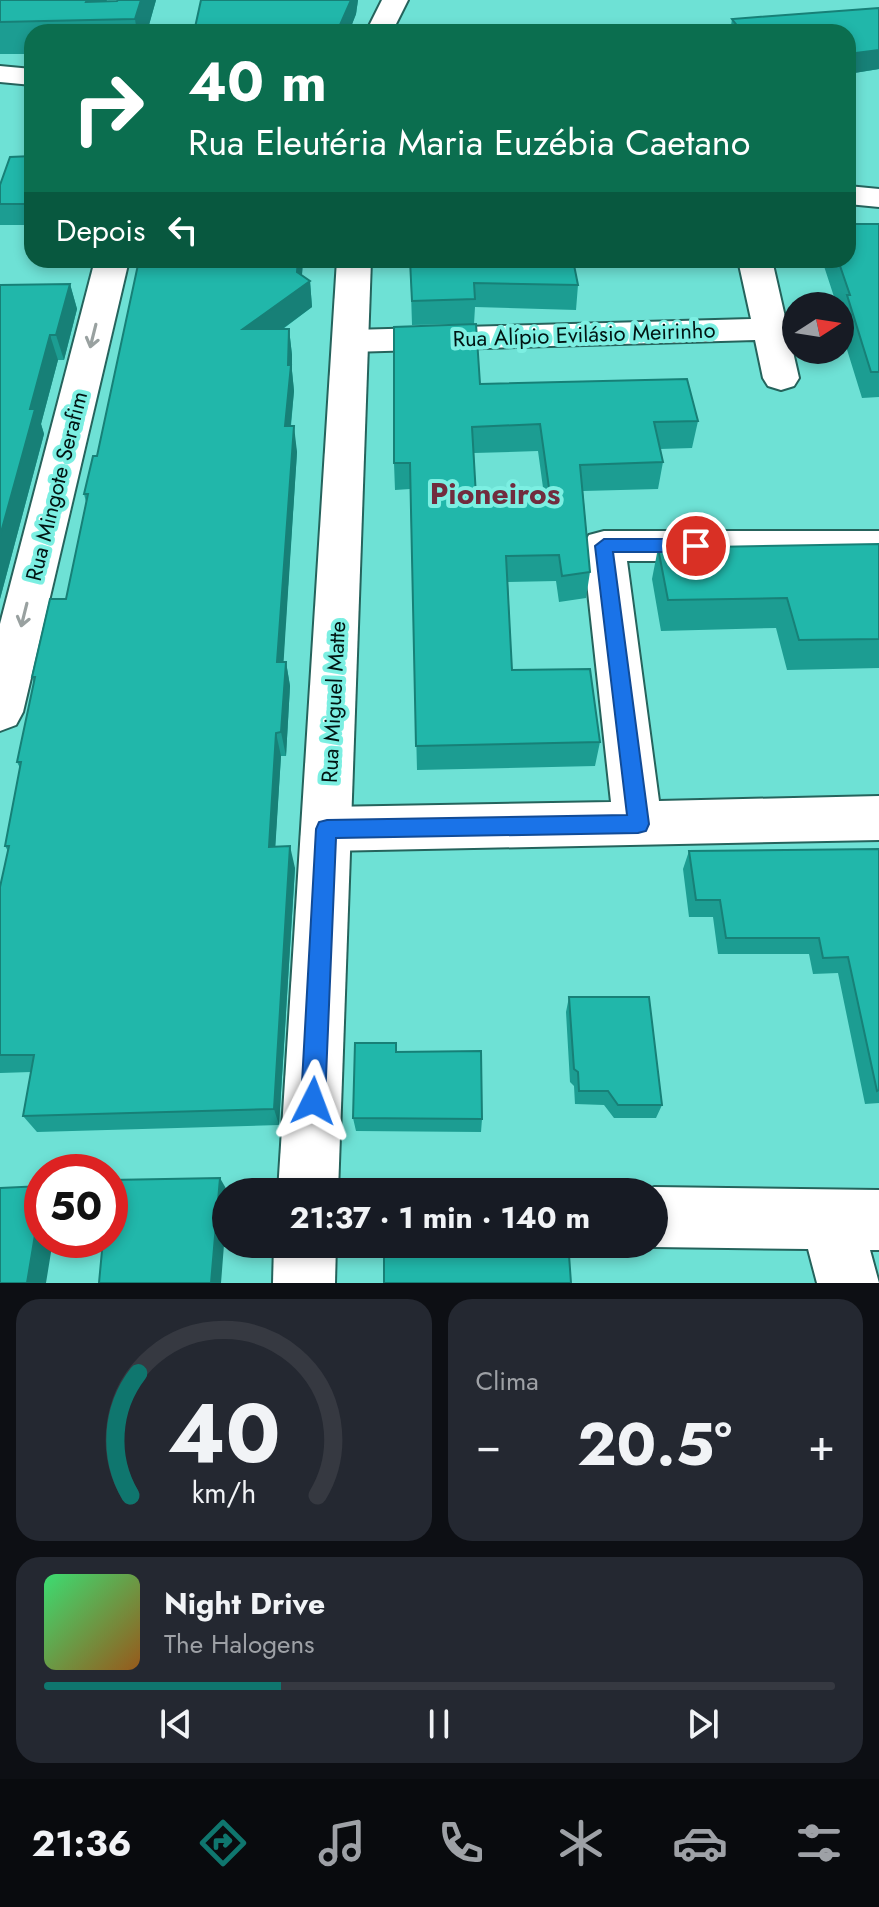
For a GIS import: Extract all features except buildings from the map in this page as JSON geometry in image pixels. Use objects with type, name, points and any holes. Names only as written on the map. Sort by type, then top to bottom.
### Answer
[{"type":"street","points":[[383,24],[395,0]]},
{"type":"street","points":[[0,74],[24,76]]},
{"type":"street","points":[[856,196],[879,198]]},
{"type":"street","name":"Rua Mingote Serafim","points":[[0,712],[110,268]]},
{"type":"street","name":"Rua Miguel Matte","points":[[309,1178],[354,268]]},
{"type":"street","points":[[757,268],[781,378]]},
{"type":"street","name":"Rua Alípio Evilásio Meirinho","points":[[351,341],[770,329]]},
{"type":"street","points":[[638,824],[604,546],[879,546]]},
{"type":"street","points":[[327,829],[879,818]]},
{"type":"street","points":[[668,1217],[855,1220],[848,1283]]},
{"type":"street","points":[[304,1283],[305,1258]]},
{"type":"district","name":"Pioneiros","points":[[495,494]]},
{"type":"route","points":[[313,1101],[327,829],[638,824],[604,546],[696,546]]}]
